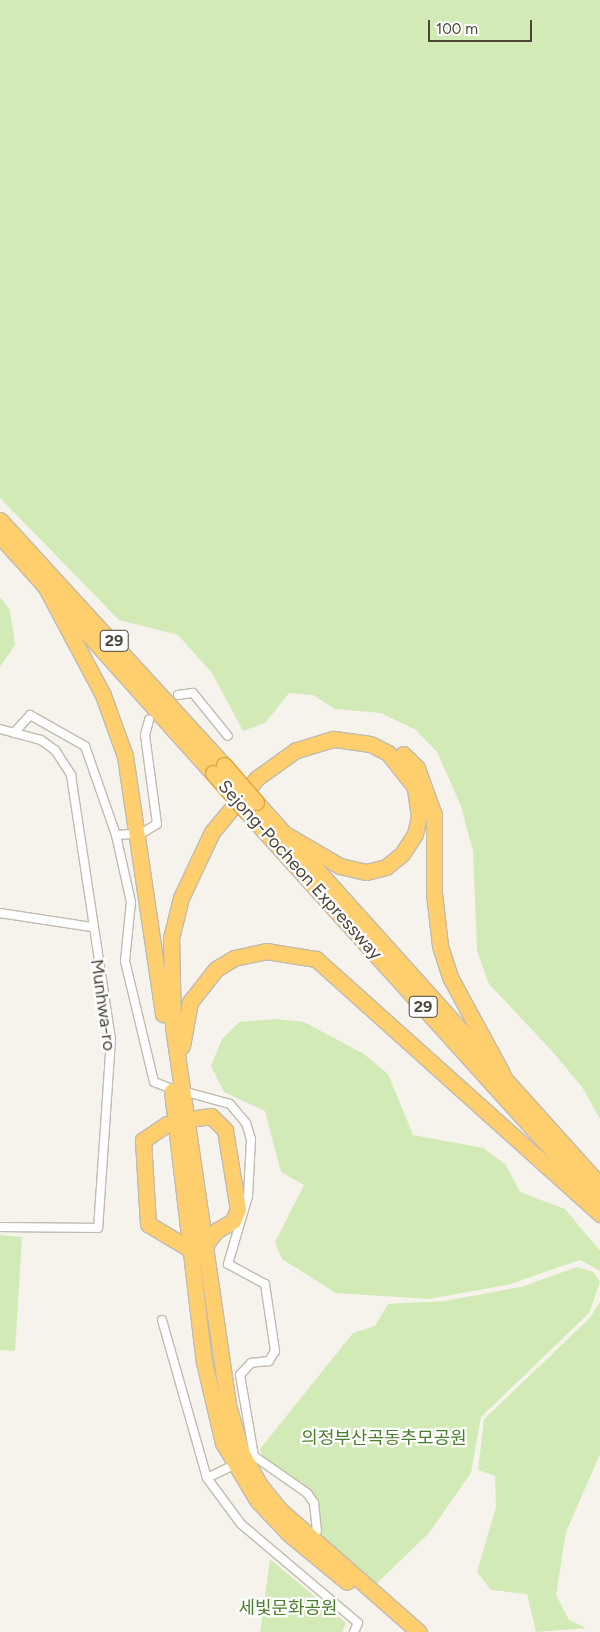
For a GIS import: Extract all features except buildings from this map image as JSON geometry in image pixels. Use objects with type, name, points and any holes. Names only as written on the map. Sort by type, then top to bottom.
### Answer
[{"type":"highway","name":"Sejong-Pocheon Expressway","points":[[0,520],[600,1203]]},
{"type":"highway","name":"Sejong-Pocheon Expressway","points":[[0,536],[218,769]]},
{"type":"highway","points":[[44,584],[104,695],[126,756],[199,1248],[228,1405],[242,1454],[259,1484],[280,1510],[419,1632]]},
{"type":"highway","points":[[164,1018],[163,948],[169,914],[201,838],[260,766],[314,734],[353,730],[384,739],[403,754],[417,768],[428,791],[434,815],[434,893],[440,946],[450,976],[503,1076]]},
{"type":"highway","points":[[194,1213],[169,974],[171,938],[193,866],[212,832],[257,778],[296,750],[315,742],[354,739],[370,744],[388,753],[415,787],[420,818],[415,834],[402,854],[386,867],[366,872],[340,866],[285,834]]},
{"type":"highway","name":"Sejong-Pocheon Expressway","points":[[251,806],[285,834],[600,1185]]},
{"type":"highway","points":[[180,1087],[185,1018],[202,982],[216,969],[234,958],[266,951],[316,959],[600,1214]]},
{"type":"highway","points":[[197,1118],[220,1121],[230,1145],[238,1209],[225,1226],[199,1248]]},
{"type":"highway","points":[[167,1124],[147,1133],[142,1155],[148,1224],[166,1235],[199,1248]]},
{"type":"highway","points":[[194,1213],[212,1224],[225,1226]]},
{"type":"highway","points":[[166,1235],[194,1213]]},
{"type":"highway","points":[[199,1248],[211,1405],[238,1472],[290,1534],[404,1632]]},
{"type":"street","points":[[178,695],[193,693],[228,736]]},
{"type":"street","points":[[14,733],[30,715],[85,746],[116,835],[130,902],[125,961],[154,1082],[180,1087],[230,1104],[246,1123],[251,1139],[248,1196],[228,1264],[265,1284],[275,1350],[269,1361],[250,1363],[240,1375],[252,1457],[307,1493],[314,1502],[317,1531]]},
{"type":"street","points":[[142,833],[157,824],[145,735],[149,720]]},
{"type":"street","name":"Munhwa-ro","points":[[0,729],[41,740],[55,750],[70,775],[91,927],[111,1039],[98,1228],[0,1227]]},
{"type":"street","points":[[116,835],[133,834]]},
{"type":"street","points":[[0,913],[91,927]]},
{"type":"street","points":[[162,1320],[207,1478],[241,1524],[358,1623],[354,1632]]},
{"type":"street","points":[[207,1478],[230,1467]]},
{"type":"green space","points":[[0,0],[600,0],[600,1119],[582,1087],[552,1051],[489,984],[477,951],[473,851],[461,806],[437,752],[416,730],[381,713],[335,709],[313,695],[289,693],[265,723],[243,731],[212,673],[178,635],[119,620],[0,498]]},
{"type":"green space","points":[[0,597],[10,610],[15,645],[0,667]]},
{"type":"green space","points":[[276,1019],[304,1022],[364,1054],[388,1074],[413,1135],[483,1148],[505,1164],[520,1192],[565,1209],[600,1251],[600,1271],[580,1260],[507,1285],[429,1299],[336,1293],[282,1259],[275,1242],[304,1185],[281,1172],[265,1111],[224,1092],[211,1066],[222,1039],[239,1022]]},
{"type":"green space","points":[[0,1235],[22,1237],[15,1351],[0,1350]]},
{"type":"green space","name":"의정부산곡동추모공원","points":[[577,1267],[593,1272],[600,1282],[589,1313],[481,1417],[471,1473],[429,1533],[375,1585],[323,1538],[313,1492],[266,1463],[260,1449],[353,1333],[375,1326],[388,1304],[444,1301],[521,1287]]},
{"type":"green space","points":[[600,1302],[600,1454],[566,1532],[556,1595],[569,1620],[586,1628],[536,1632],[527,1594],[491,1590],[477,1572],[496,1507],[495,1476],[478,1470],[484,1419],[590,1318]]},
{"type":"green space","name":"세빛문화공원","points":[[270,1559],[346,1623],[342,1632],[260,1632]]}]
